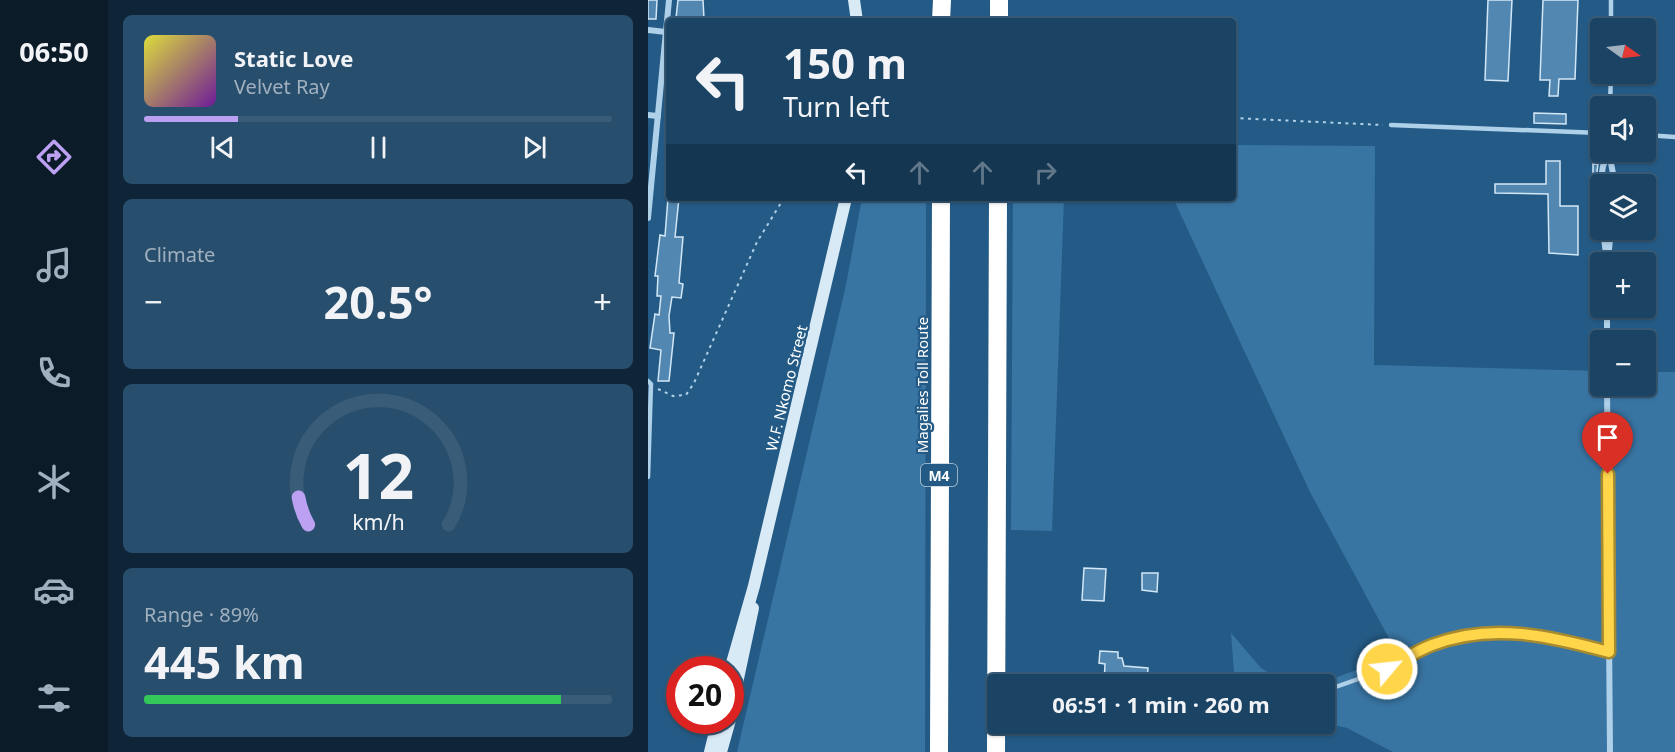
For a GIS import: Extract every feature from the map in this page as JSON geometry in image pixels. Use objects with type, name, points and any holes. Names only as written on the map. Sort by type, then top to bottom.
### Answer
[{"type":"highway","points":[[942,0],[942,18]]},
{"type":"highway","points":[[999,0],[999,18]]},
{"type":"highway","name":"Magalies Toll Route","points":[[938,752],[940,201]]},
{"type":"highway","points":[[996,674],[998,201]]},
{"type":"highway","points":[[997,734],[998,752]]},
{"type":"main road","points":[[855,0],[857,18]]},
{"type":"main road","name":"W.F. Nkomo Street","points":[[734,656],[754,586],[845,201]]},
{"type":"main road","name":"W.F. Nkomo Street","points":[[744,656],[754,586]]},
{"type":"main road","points":[[710,752],[714,734]]},
{"type":"main road","name":"W.F. Nkomo Street","points":[[721,752],[726,734]]},
{"type":"street","points":[[667,18],[669,0]]},
{"type":"street","points":[[648,30],[666,32],[648,218]]},
{"type":"street","points":[[648,115],[658,116]]},
{"type":"street","points":[[1607,396],[1610,752]]},
{"type":"lane","points":[[1611,0],[1611,18]]},
{"type":"lane","points":[[1391,125],[1590,133]]},
{"type":"lane","points":[[1656,136],[1675,137]]},
{"type":"lane","points":[[648,477],[649,383]]},
{"type":"lane","points":[[1335,688],[1387,669],[1431,645],[1482,633],[1537,634],[1609,652]]},
{"type":"path","points":[[1236,118],[1391,125]]},
{"type":"path","points":[[649,383],[673,396],[686,395],[694,383],[757,242],[782,201]]},
{"type":"shaded area","points":[[1236,145],[1375,146],[1374,365],[1590,371],[1590,396],[1656,396],[1656,372],[1675,372],[1675,752],[1393,752],[1347,728],[1335,725],[1335,678],[1398,655],[1310,492],[1174,201],[1236,201]]},
{"type":"shaded area","points":[[861,201],[926,201],[925,752],[737,752],[741,734],[744,734],[744,722],[846,285]]},
{"type":"shaded area","points":[[1013,201],[1064,201],[1052,531],[1011,530]]},
{"type":"shaded area","points":[[1231,633],[1261,668],[1271,674],[1234,674]]},
{"type":"building","points":[[648,0],[657,0],[656,19],[648,19]]},
{"type":"building","points":[[678,0],[703,0],[704,18],[676,18]]},
{"type":"building","points":[[1488,0],[1512,0],[1508,81],[1485,80]]},
{"type":"building","points":[[1543,0],[1578,0],[1575,79],[1559,79],[1558,96],[1549,96],[1550,80],[1540,80]]},
{"type":"building","points":[[1534,113],[1566,114],[1566,124],[1534,123]]},
{"type":"building","points":[[1546,161],[1560,161],[1560,206],[1578,206],[1578,255],[1549,253],[1548,194],[1495,193],[1495,184],[1546,184]]},
{"type":"building","points":[[1593,164],[1598,164],[1597,174],[1593,174]]},
{"type":"building","points":[[668,201],[679,201],[675,237],[683,237],[679,283],[683,284],[681,298],[672,297],[669,316],[670,333],[674,333],[669,381],[658,381],[661,350],[650,348],[655,314],[659,315],[661,296],[657,296],[658,276],[655,276],[660,235],[665,236]]},
{"type":"building","points":[[1084,568],[1106,569],[1104,601],[1082,600]]},
{"type":"building","points":[[1142,573],[1158,573],[1157,592],[1142,590]]},
{"type":"building","points":[[1100,651],[1118,652],[1118,658],[1122,658],[1124,666],[1148,668],[1148,674],[1104,674],[1105,664],[1099,663]]},
{"type":"route","points":[[1387,669],[1431,645],[1482,633],[1537,634],[1609,652],[1608,474]]}]
